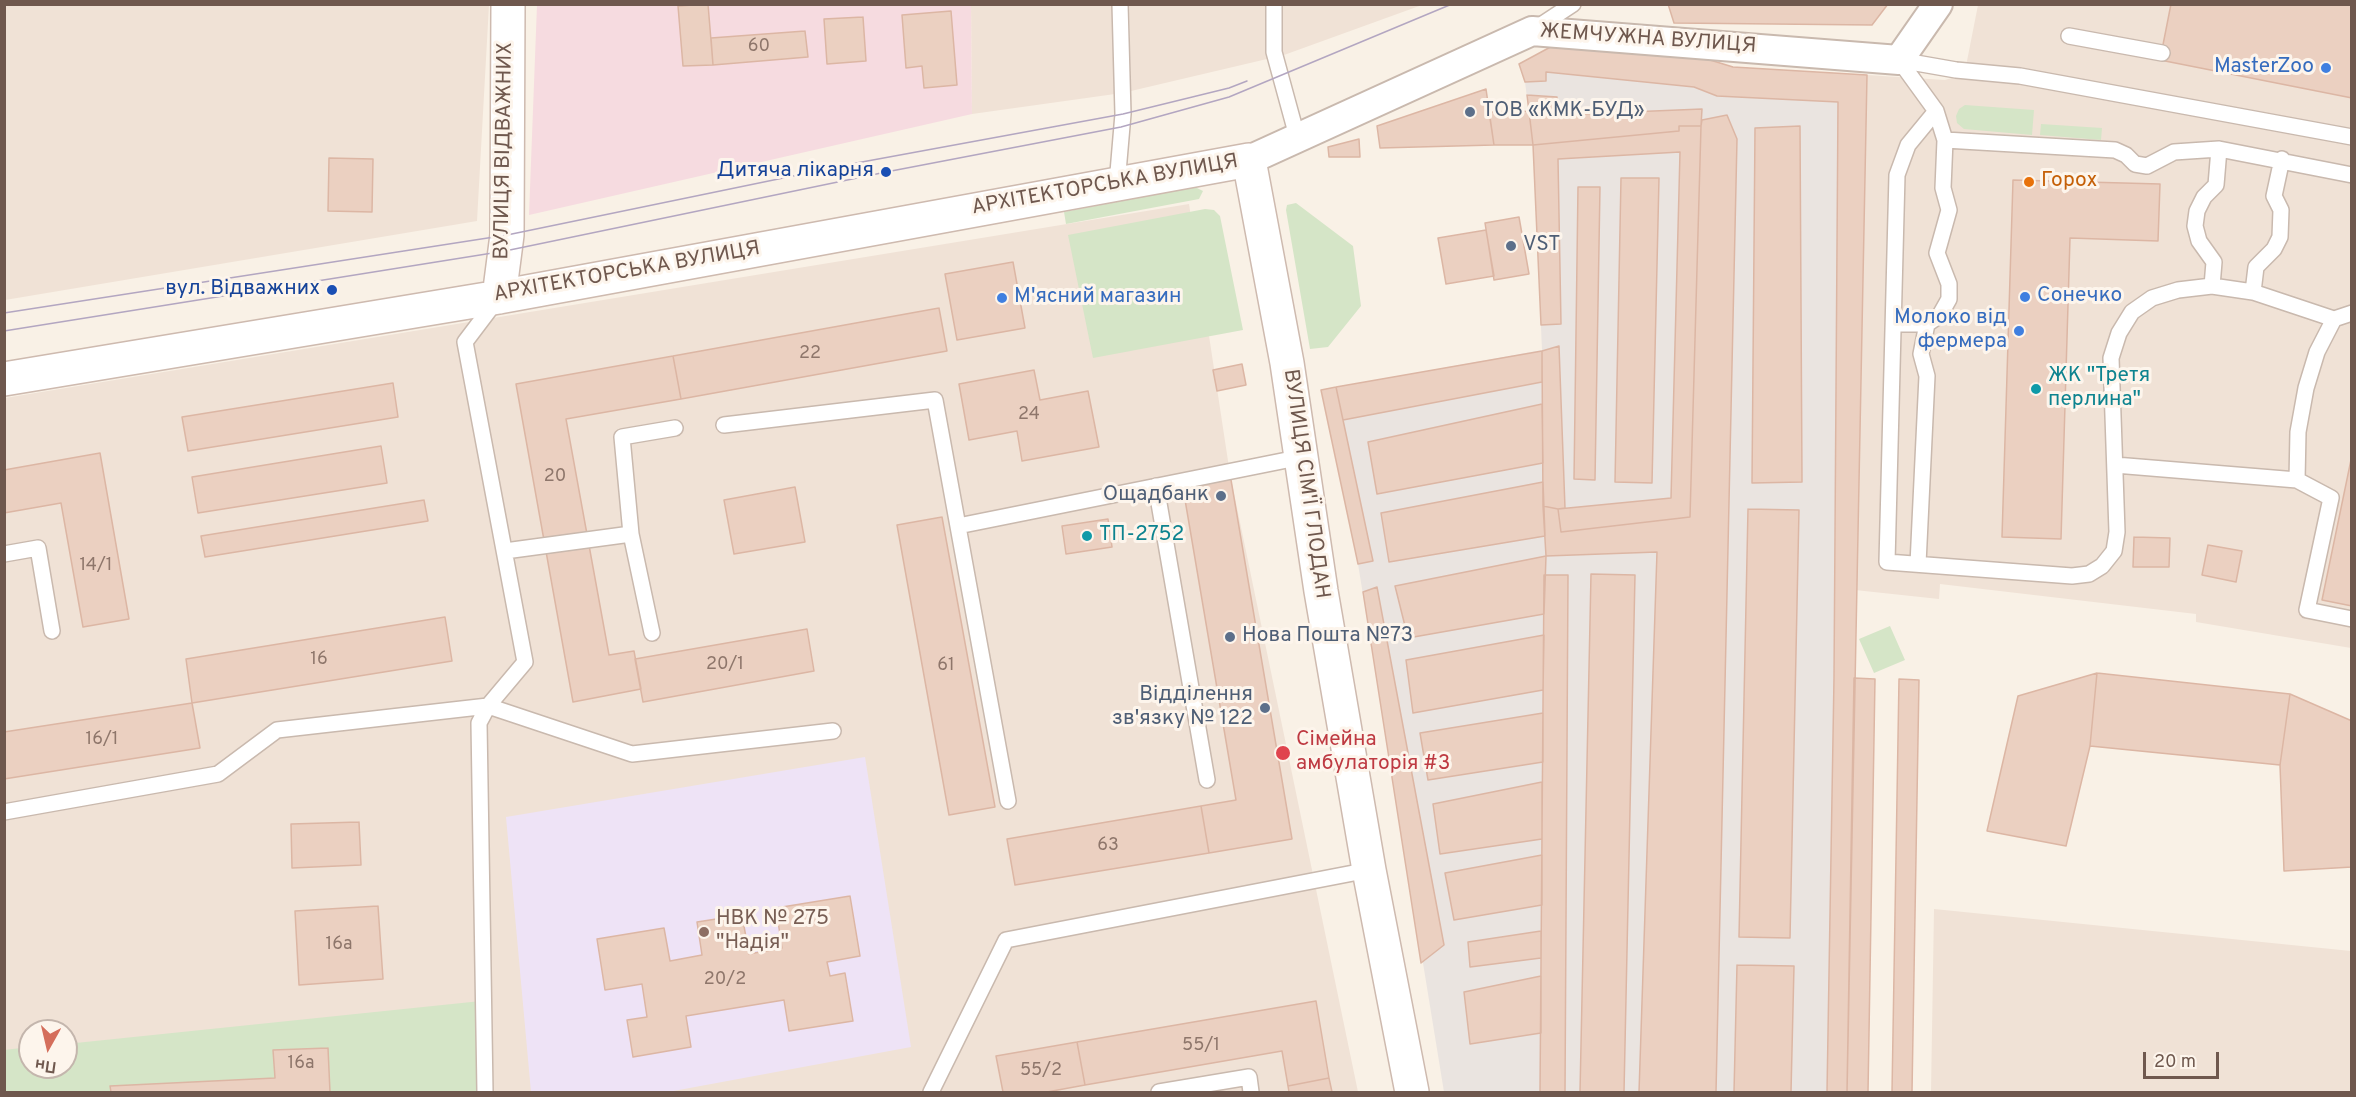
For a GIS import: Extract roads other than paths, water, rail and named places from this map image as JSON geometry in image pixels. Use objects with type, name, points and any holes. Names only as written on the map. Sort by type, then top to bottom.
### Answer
[{"type":"street","name":"ВУЛИЦЯ ВІДВАЖНИХ","points":[[499,297],[507,235],[508,4]]},
{"type":"street","points":[[1899,60],[1938,4]]},
{"type":"street","name":"ЖЕМЧУЖНА ВУЛИЦЯ","points":[[1249,160],[1298,140],[1532,31],[1899,60]]},
{"type":"street","name":"АРХІТЕКТОРСЬКА ВУЛИЦЯ","points":[[4,379],[499,297],[1249,160]]},
{"type":"street","name":"ВУЛИЦЯ СІМ'Ї ГЛОДАН","points":[[1249,160],[1287,363],[1321,591],[1369,870],[1412,1092]]},
{"type":"lane","points":[[1117,184],[1123,114],[1120,4]]},
{"type":"lane","points":[[1274,4],[1274,52],[1298,140]]},
{"type":"lane","points":[[1532,31],[1573,4]]},
{"type":"lane","points":[[2069,36],[2162,52]]},
{"type":"lane","points":[[1894,324],[1928,324],[1940,315],[1949,299],[1949,284],[1936,253],[1949,210],[1943,188],[1945,140],[1936,111],[1899,60]]},
{"type":"lane","points":[[1899,60],[1956,70],[2020,76],[2352,137]]},
{"type":"lane","points":[[1936,111],[1908,145],[1897,175],[1887,562],[2072,576],[2089,574],[2102,566],[2114,551],[2117,532],[2111,358],[2118,333],[2132,312],[2152,298],[2178,290],[2212,286],[2253,292],[2334,318],[2352,313]]},
{"type":"lane","points":[[1945,140],[2115,150],[2126,155],[2135,164],[2146,166],[2174,152],[2219,149],[2282,159],[2352,175]]},
{"type":"lane","points":[[2212,286],[2214,262],[2199,241],[2195,226],[2197,211],[2204,197],[2216,185],[2219,149]]},
{"type":"lane","points":[[2253,292],[2256,267],[2274,249],[2283,224],[2281,210],[2274,196],[2282,159]]},
{"type":"lane","points":[[485,1092],[479,723],[488,706],[525,662],[465,342],[499,297]]},
{"type":"lane","points":[[2297,480],[2298,432],[2306,388],[2317,352],[2334,318]]},
{"type":"lane","points":[[1918,564],[1927,376],[1921,354],[1928,324]]},
{"type":"lane","points":[[724,425],[935,399],[1008,801]]},
{"type":"lane","points":[[652,633],[631,534],[622,437],[675,428]]},
{"type":"lane","points":[[958,526],[1302,457]]},
{"type":"lane","points":[[2115,465],[2297,480],[2331,498],[2307,610],[2352,619]]},
{"type":"lane","points":[[1156,486],[1207,780]]},
{"type":"lane","points":[[505,551],[631,534]]},
{"type":"lane","points":[[4,554],[38,548],[52,631]]},
{"type":"lane","points":[[4,812],[218,774],[277,730],[488,706],[632,754],[833,731]]},
{"type":"lane","points":[[931,1092],[1006,940],[1369,870]]},
{"type":"lane","points":[[1159,1092],[1249,1077],[1251,1092]]},
{"type":"tram line","points":[[4,331],[505,251],[886,172],[1121,127],[1229,97],[1452,4]]},
{"type":"tram line","points":[[4,313],[507,235],[851,164],[1123,114],[1229,88],[1247,81]]},
{"type":"place","name":"MasterZoo","points":[[2326,68]]},
{"type":"place","name":"ТОВ «КМК-БУД»","points":[[1470,112]]},
{"type":"place","name":"Дитяча лікарня","points":[[886,172]]},
{"type":"place","name":"Горох","points":[[2029,182]]},
{"type":"place","name":"VST","points":[[1511,246]]},
{"type":"place","name":"вул. Відважних","points":[[332,290]]},
{"type":"place","name":"Сонечко","points":[[2025,297]]},
{"type":"place","name":"М'ясний магазин","points":[[1002,298]]},
{"type":"place","name":"Молоко від фермера","points":[[2019,331]]},
{"type":"place","name":"ЖК \"Третя перлина\"","points":[[2036,389]]},
{"type":"place","name":"Ощадбанк","points":[[1221,496]]},
{"type":"place","name":"ТП-2752","points":[[1087,536]]},
{"type":"place","name":"Нова Пошта №73","points":[[1230,637]]},
{"type":"place","name":"Відділення зв'язку № 122","points":[[1265,708]]},
{"type":"place","name":"Сімейна амбулаторія #3","points":[[1283,753]]},
{"type":"place","name":"НВК № 275 \"Надія\"","points":[[704,932]]}]
